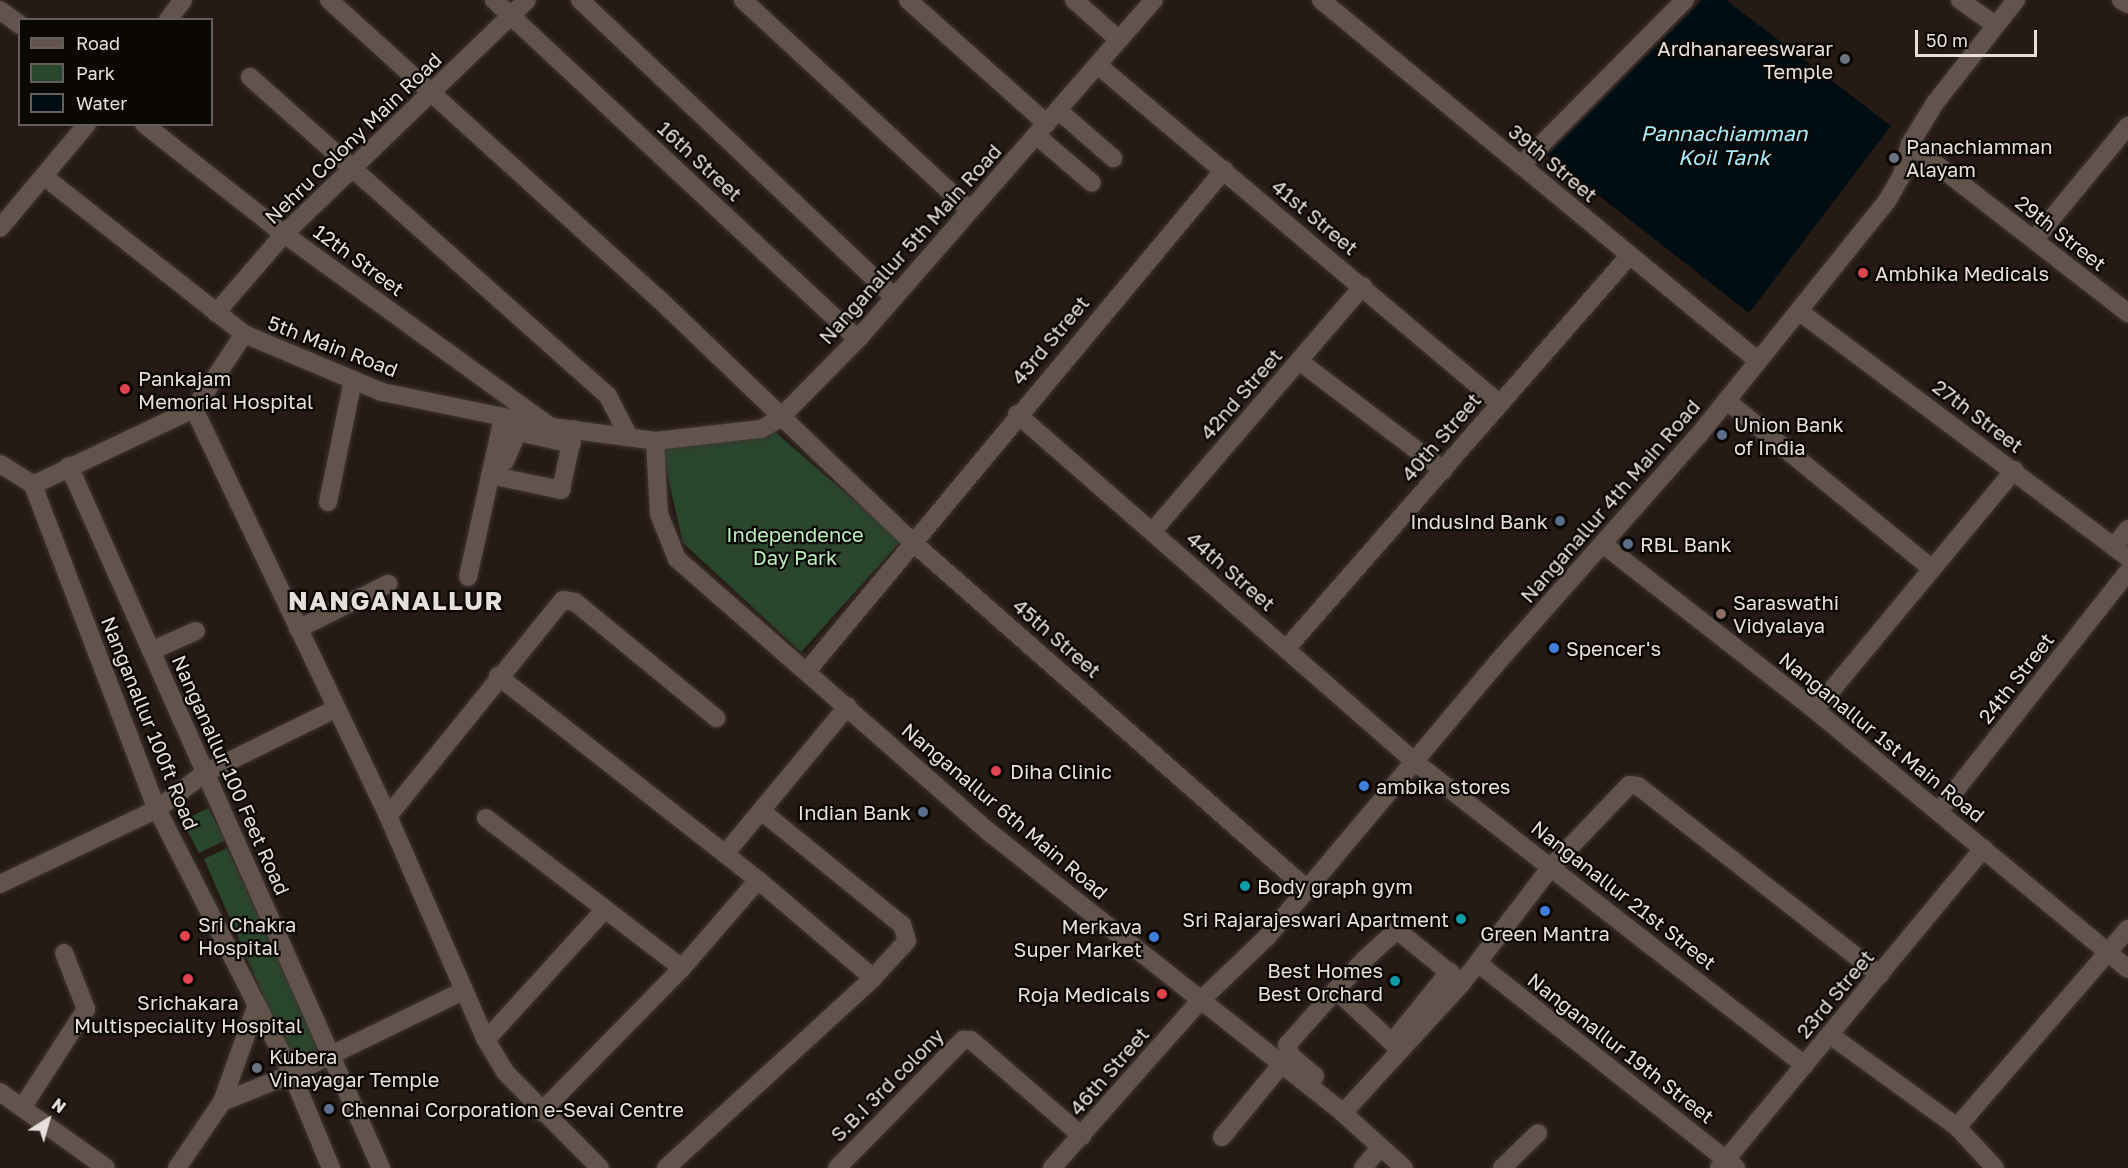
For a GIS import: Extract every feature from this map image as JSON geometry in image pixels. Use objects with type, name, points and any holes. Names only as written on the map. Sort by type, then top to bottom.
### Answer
[{"type":"street","points":[[170,18],[183,0]]},
{"type":"street","name":"45th Street","points":[[329,0],[433,91],[660,300],[779,419],[910,540],[1307,889]]},
{"type":"street","name":"16th Street","points":[[494,0],[513,15],[858,339]]},
{"type":"street","name":"Nehru Colony Main Road","points":[[216,313],[284,234],[527,0]]},
{"type":"street","points":[[580,0],[893,296]]},
{"type":"street","points":[[742,0],[969,209]]},
{"type":"street","points":[[908,0],[1053,127],[1113,158]]},
{"type":"street","points":[[1074,0],[1119,40]]},
{"type":"street","name":"Nanganallur 5th Main Road","points":[[656,441],[761,429],[779,419],[858,339],[969,209],[1053,127],[1119,40],[1154,0]]},
{"type":"street","name":"39th Street","points":[[1321,0],[1344,7],[1521,165],[1757,360]]},
{"type":"street","points":[[1521,165],[1684,0]]},
{"type":"street","points":[[1960,0],[1995,25]]},
{"type":"street","name":"Nanganallur 4th Main Road","points":[[1199,1002],[1307,889],[1604,546],[1727,401],[1757,360],[1800,312],[1887,201],[1902,175],[1910,144],[1995,25],[2016,0]]},
{"type":"street","points":[[2121,0],[2128,4]]},
{"type":"street","points":[[0,10],[18,24]]},
{"type":"street","name":"41st Street","points":[[1100,67],[1363,286],[1500,404]]},
{"type":"street","points":[[250,77],[608,396],[629,437]]},
{"type":"street","points":[[0,228],[45,178],[85,126]]},
{"type":"street","name":"12th Street","points":[[147,126],[284,234],[552,427]]},
{"type":"street","points":[[2034,240],[2128,126]]},
{"type":"street","points":[[1053,127],[1092,183]]},
{"type":"street","name":"29th Street","points":[[1910,144],[2128,313]]},
{"type":"street","name":"43rd Street","points":[[807,671],[910,540],[1224,170]]},
{"type":"street","name":"5th Main Road","points":[[45,178],[244,334],[354,380],[503,418],[552,427],[573,437],[629,437],[656,441]]},
{"type":"street","name":"40th Street","points":[[1286,649],[1630,255]]},
{"type":"street","name":"42nd Street","points":[[1152,532],[1363,286]]},
{"type":"street","name":"27th Street","points":[[1800,312],[2121,552]]},
{"type":"street","points":[[0,464],[33,485],[69,466],[194,409],[244,334]]},
{"type":"street","points":[[1299,361],[1443,470]]},
{"type":"street","points":[[328,502],[354,380]]},
{"type":"street","points":[[1727,401],[1930,567]]},
{"type":"street","points":[[194,409],[335,709],[388,816],[486,1040],[505,1072],[541,1112],[600,1168]]},
{"type":"street","name":"44th Street","points":[[1017,414],[1415,762]]},
{"type":"street","points":[[468,577],[495,476],[503,418]]},
{"type":"street","points":[[518,432],[573,437],[561,489],[495,476],[518,432]]},
{"type":"street","name":"Nanganallur 6th Main Road","points":[[656,441],[659,514],[677,559],[848,706],[989,832],[1199,1002],[1281,1065],[1340,1106],[1378,1150],[1404,1168]]},
{"type":"street","name":"Nanganallur 100 Feet Road","points":[[69,466],[381,1168]]},
{"type":"street","points":[[1815,710],[1930,567],[2014,470]]},
{"type":"street","name":"Nanganallur 100ft Road","points":[[33,485],[157,809],[292,1074],[330,1168]]},
{"type":"street","points":[[2121,552],[2128,529]]},
{"type":"street","name":"Nanganallur 1st Main Road","points":[[1604,546],[1815,710],[1940,811],[2128,969]]},
{"type":"street","name":"24th Street","points":[[1940,811],[2128,572]]},
{"type":"street","points":[[298,629],[388,584]]},
{"type":"street","points":[[388,816],[553,606],[568,599],[716,718]]},
{"type":"street","points":[[151,651],[196,631]]},
{"type":"street","points":[[498,676],[758,880],[873,978]]},
{"type":"street","points":[[725,854],[848,706]]},
{"type":"street","points":[[0,884],[157,809],[205,773],[335,709]]},
{"type":"street","name":"Nanganallur 21st Street","points":[[1415,762],[1804,1066]]},
{"type":"street","points":[[1456,977],[1397,930],[1336,990],[1287,1051],[1340,1106],[1396,1047],[1456,977],[1479,964],[1551,867],[1620,789],[1638,786],[1880,975]]},
{"type":"street","points":[[666,1168],[873,978],[907,941],[902,925],[761,811]]},
{"type":"street","points":[[486,818],[682,968]]},
{"type":"street","name":"23rd Street","points":[[1727,1165],[1804,1066],[1984,848]]},
{"type":"street","points":[[541,1112],[682,968],[758,880]]},
{"type":"street","points":[[486,1040],[605,909]]},
{"type":"street","points":[[1957,1127],[2128,930]]},
{"type":"street","points":[[22,1108],[86,1009],[64,953]]},
{"type":"street","name":"Nanganallur 19th Street","points":[[1479,964],[1727,1165]]},
{"type":"street","points":[[1336,990],[1396,1047]]},
{"type":"street","points":[[222,1102],[292,1074],[330,1052],[464,991]]},
{"type":"street","name":"46th Street","points":[[1052,1168],[1199,1002]]},
{"type":"street","points":[[177,1168],[222,1102],[256,1007]]},
{"type":"street","points":[[1830,1035],[1957,1127],[1995,1168]]},
{"type":"street","name":"S.B.I 3rd colony","points":[[837,1168],[963,1040],[971,1040],[1082,1136]]},
{"type":"street","points":[[1222,1137],[1281,1065]]},
{"type":"street","points":[[0,1092],[106,1168]]},
{"type":"street","points":[[1502,1168],[1538,1133]]},
{"type":"street","points":[[1363,1168],[1378,1150]]},
{"type":"green space","name":"Independence Day Park","points":[[774,431],[901,541],[801,652],[683,543],[660,443]]},
{"type":"green space","points":[[208,808],[226,840],[199,853],[182,821]]},
{"type":"green space","points":[[227,848],[320,1048],[292,1062],[204,859]]},
{"type":"water","name":"Pannachiamman Koil Tank","points":[[1702,0],[1726,0],[1891,126],[1749,313],[1547,155]]},
{"type":"place","name":"Ardhanareeswarar Temple","points":[[1845,59]]},
{"type":"place","name":"Panachiamman Alayam","points":[[1894,158]]},
{"type":"place","name":"Ambhika Medicals","points":[[1863,273]]},
{"type":"place","name":"Pankajam Memorial Hospital","points":[[125,389]]},
{"type":"place","name":"Union Bank of India","points":[[1722,435]]},
{"type":"place","name":"IndusInd Bank","points":[[1560,521]]},
{"type":"place","name":"RBL Bank","points":[[1628,544]]},
{"type":"place","name":"Saraswathi Vidyalaya","points":[[1721,614]]},
{"type":"place","name":"Spencer's","points":[[1554,648]]},
{"type":"place","name":"Diha Clinic","points":[[996,771]]},
{"type":"place","name":"ambika stores","points":[[1364,786]]},
{"type":"place","name":"Indian Bank","points":[[923,812]]},
{"type":"place","name":"Body graph gym","points":[[1245,886]]},
{"type":"place","name":"Green Mantra","points":[[1545,911]]},
{"type":"place","name":"Sri Rajarajeswari Apartment","points":[[1461,919]]},
{"type":"place","name":"Sri Chakra Hospital","points":[[185,936]]},
{"type":"place","name":"Merkava Super Market","points":[[1154,937]]},
{"type":"place","name":"Srichakara Multispeciality Hospital","points":[[188,979]]},
{"type":"place","name":"Best Homes Best Orchard","points":[[1395,981]]},
{"type":"place","name":"Roja Medicals","points":[[1162,994]]},
{"type":"place","name":"Kubera Vinayagar Temple","points":[[257,1068]]},
{"type":"place","name":"Chennai Corporation e-Sevai Centre","points":[[329,1109]]},
{"type":"district","name":"NANGANALLUR","points":[[396,601]]}]
